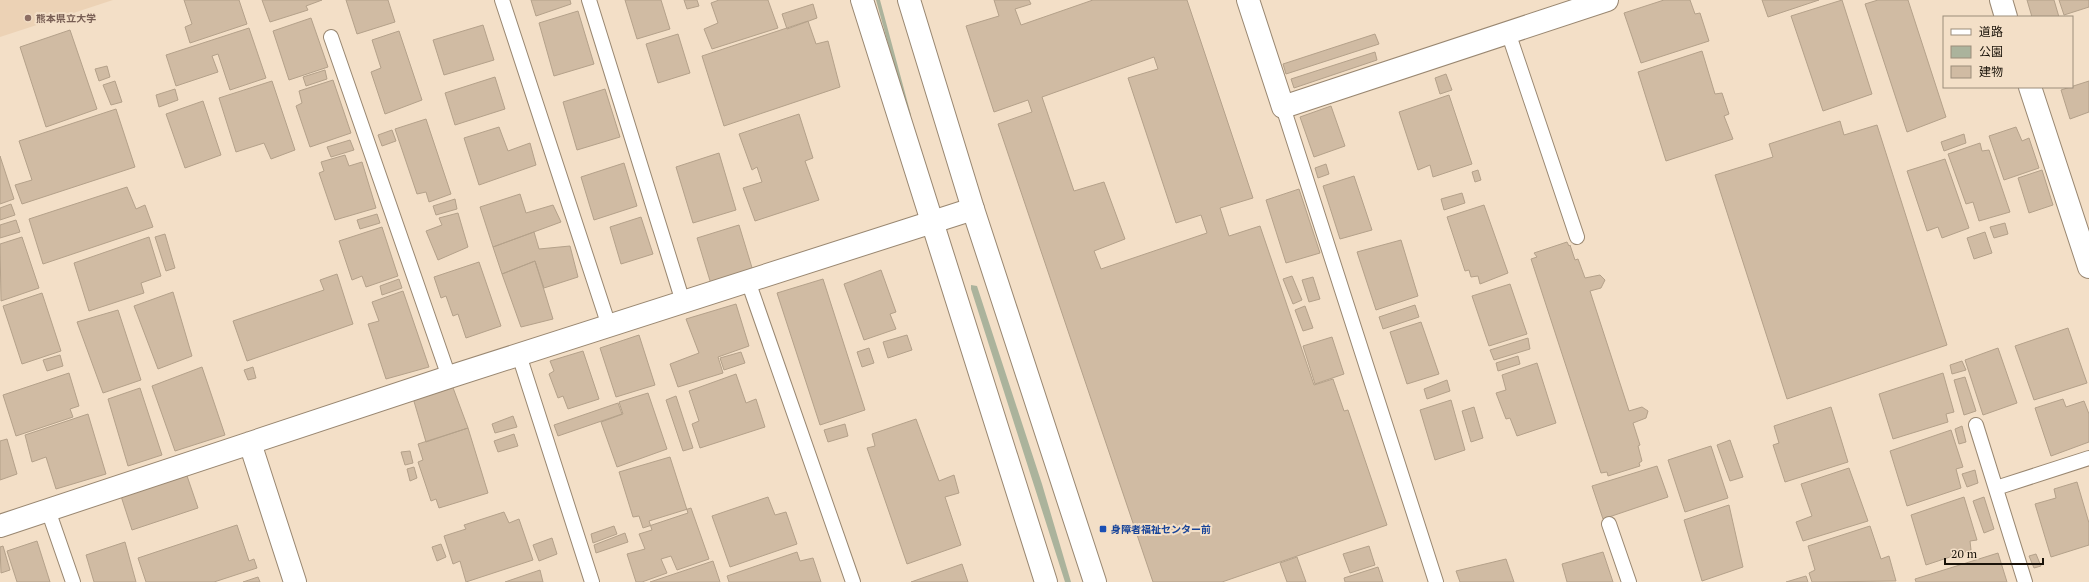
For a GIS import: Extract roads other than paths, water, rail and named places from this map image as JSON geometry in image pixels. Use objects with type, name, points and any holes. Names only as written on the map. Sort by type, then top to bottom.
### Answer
[{"type":"street","points":[[862,0],[1046,582]]},
{"type":"street","points":[[909,0],[973,209],[1095,582]]},
{"type":"street","points":[[1248,0],[1283,107],[1607,0]]},
{"type":"street","points":[[2001,0],[2006,16]]},
{"type":"street","points":[[2030,88],[2089,267]]},
{"type":"street","points":[[0,526],[449,377],[973,209]]},
{"type":"street","points":[[250,444],[295,582]]},
{"type":"lane","points":[[502,0],[609,326]]},
{"type":"lane","points":[[589,0],[683,302]]},
{"type":"lane","points":[[1508,32],[1577,237]]},
{"type":"lane","points":[[331,37],[449,377]]},
{"type":"lane","points":[[1283,107],[1436,582]]},
{"type":"lane","points":[[748,281],[853,582]]},
{"type":"lane","points":[[519,355],[592,582]]},
{"type":"lane","points":[[1976,425],[2025,582]]},
{"type":"lane","points":[[1996,488],[2089,458]]},
{"type":"lane","points":[[48,510],[73,582]]},
{"type":"lane","points":[[1609,524],[1630,582]]},
{"type":"place","name":"熊本県立大学","points":[[28,18]]},
{"type":"place","name":"身障者福祉センター前","points":[[1103,529]]}]
